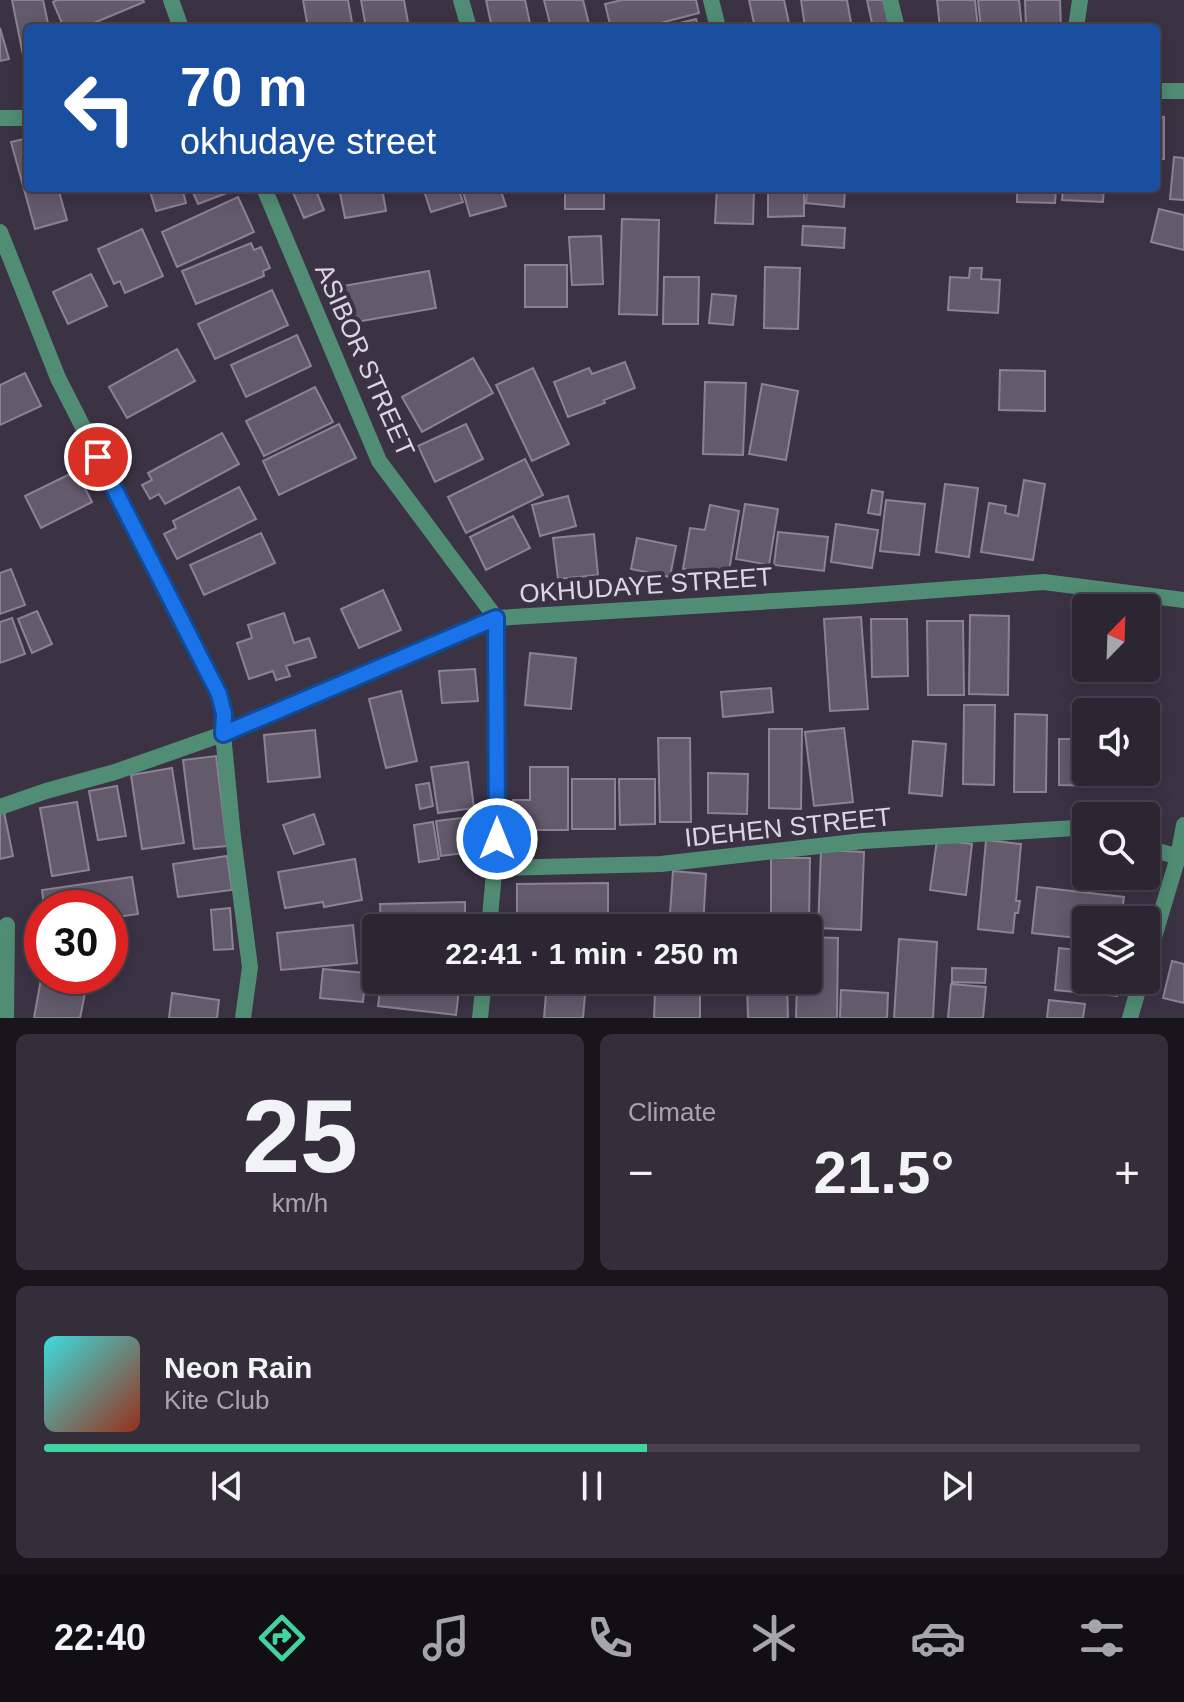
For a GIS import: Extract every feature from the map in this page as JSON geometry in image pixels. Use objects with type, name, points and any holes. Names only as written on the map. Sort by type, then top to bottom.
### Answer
[{"type":"street","points":[[461,0],[468,24]]},
{"type":"street","points":[[711,0],[717,24]]},
{"type":"street","points":[[890,0],[896,24]]},
{"type":"street","points":[[1077,24],[1080,0]]},
{"type":"street","points":[[171,1],[180,24]]},
{"type":"street","points":[[1160,91],[1184,91]]},
{"type":"street","points":[[0,118],[24,118]]},
{"type":"street","name":"ASIBOR STREET","points":[[266,192],[379,461],[496,618]]},
{"type":"street","points":[[0,232],[58,378],[219,694],[224,714],[223,734],[233,837],[250,967],[243,1018]]},
{"type":"street","name":"OKHUDAYE STREET","points":[[0,807],[115,772],[223,734],[496,618],[1044,582],[1184,600]]},
{"type":"street","points":[[490,914],[497,839],[496,618]]},
{"type":"street","points":[[1160,922],[1181,858],[1184,825]]},
{"type":"street","name":"IDEHEN STREET","points":[[494,868],[661,864],[863,841],[1072,828]]},
{"type":"street","points":[[1160,852],[1181,858]]},
{"type":"street","points":[[6,1018],[7,925]]},
{"type":"street","points":[[480,1018],[483,994]]},
{"type":"street","points":[[1130,1018],[1137,994]]},
{"type":"building","points":[[12,0],[43,0],[48,24],[24,24],[24,60]]},
{"type":"building","points":[[303,0],[348,0],[352,24],[307,24]]},
{"type":"building","points":[[361,0],[404,0],[408,24],[365,24]]},
{"type":"building","points":[[486,0],[525,0],[530,24],[491,24]]},
{"type":"building","points":[[544,0],[583,0],[589,24],[550,24]]},
{"type":"building","points":[[622,0],[696,0],[699,13],[656,24],[610,24],[605,4]]},
{"type":"building","points":[[749,0],[784,0],[789,24],[754,24]]},
{"type":"building","points":[[801,0],[847,0],[851,24],[805,24]]},
{"type":"building","points":[[867,0],[886,0],[890,24],[872,24]]},
{"type":"building","points":[[937,0],[975,0],[978,24],[940,24]]},
{"type":"building","points":[[978,0],[1019,0],[1022,24],[981,24]]},
{"type":"building","points":[[1025,0],[1060,0],[1061,24],[1026,24]]},
{"type":"building","points":[[53,2],[144,2],[92,24],[62,24]]},
{"type":"building","points":[[696,19],[698,24],[676,24]]},
{"type":"building","points":[[0,28],[9,59],[0,61]]},
{"type":"building","points":[[1160,116],[1164,117],[1164,159],[1160,159]]},
{"type":"building","points":[[24,139],[24,189],[11,142]]},
{"type":"building","points":[[1174,157],[1184,158],[1184,200],[1170,199]]},
{"type":"building","points":[[25,192],[59,192],[67,220],[35,229]]},
{"type":"building","points":[[150,192],[183,192],[186,203],[156,211]]},
{"type":"building","points":[[193,192],[230,192],[198,204]]},
{"type":"building","points":[[293,192],[317,192],[324,210],[304,218]]},
{"type":"building","points":[[340,192],[383,192],[386,211],[345,218]]},
{"type":"building","points":[[424,192],[459,192],[463,202],[431,212]]},
{"type":"building","points":[[463,192],[501,192],[506,206],[470,216]]},
{"type":"building","points":[[565,192],[604,192],[604,209],[565,209]]},
{"type":"building","points":[[717,192],[754,192],[753,224],[715,223]]},
{"type":"building","points":[[768,192],[804,192],[804,216],[768,217]]},
{"type":"building","points":[[807,192],[845,192],[844,207],[806,203]]},
{"type":"building","points":[[1017,192],[1056,192],[1055,203],[1017,202]]},
{"type":"building","points":[[1063,192],[1104,192],[1103,202],[1062,200]]},
{"type":"building","points":[[238,197],[254,232],[177,267],[162,232]]},
{"type":"building","points":[[1159,209],[1184,215],[1184,250],[1151,242]]},
{"type":"building","points":[[622,219],[659,220],[657,315],[619,314]]},
{"type":"building","points":[[803,226],[845,228],[844,248],[802,245]]},
{"type":"building","points":[[142,229],[163,276],[125,293],[120,281],[114,284],[98,249]]},
{"type":"building","points":[[601,236],[603,284],[572,285],[569,237]]},
{"type":"building","points":[[251,243],[254,250],[261,247],[270,268],[263,271],[264,276],[196,304],[182,271]]},
{"type":"building","points":[[525,265],[567,265],[567,307],[525,307]]},
{"type":"building","points":[[765,267],[800,268],[798,329],[764,328]]},
{"type":"building","points":[[970,268],[982,268],[981,279],[1000,280],[998,313],[948,310],[950,277],[969,278]]},
{"type":"building","points":[[429,271],[436,308],[350,323],[343,286]]},
{"type":"building","points":[[91,274],[107,306],[68,324],[53,292]]},
{"type":"building","points":[[664,277],[699,277],[698,324],[663,324]]},
{"type":"building","points":[[272,290],[288,325],[215,359],[198,324]]},
{"type":"building","points":[[712,294],[736,296],[733,325],[709,323]]},
{"type":"building","points":[[297,335],[311,366],[246,397],[231,365]]},
{"type":"building","points":[[177,349],[195,381],[127,418],[109,387]]},
{"type":"building","points":[[473,358],[493,393],[422,432],[402,397]]},
{"type":"building","points":[[625,362],[635,388],[568,417],[554,382],[589,368],[592,374]]},
{"type":"building","points":[[533,368],[569,444],[532,461],[496,385]]},
{"type":"building","points":[[1000,370],[1045,371],[1045,411],[999,410]]},
{"type":"building","points":[[25,373],[41,406],[0,425],[0,385]]},
{"type":"building","points":[[705,382],[746,383],[743,455],[703,454]]},
{"type":"building","points":[[762,384],[798,391],[786,460],[749,454]]},
{"type":"building","points":[[315,387],[333,422],[264,456],[246,421]]},
{"type":"building","points":[[339,424],[356,458],[279,495],[263,461]]},
{"type":"building","points":[[466,424],[483,459],[435,482],[418,446]]},
{"type":"building","points":[[222,433],[239,464],[165,504],[159,494],[150,499],[142,485],[152,480],[148,473]]},
{"type":"building","points":[[525,459],[543,495],[466,533],[448,497]]},
{"type":"building","points":[[80,469],[92,502],[41,528],[25,496]]},
{"type":"building","points":[[1024,480],[1045,484],[1033,560],[981,552],[989,503],[1006,506],[1005,513],[1018,516]]},
{"type":"building","points":[[945,484],[978,488],[969,557],[936,552]]},
{"type":"building","points":[[239,487],[256,519],[177,559],[164,534],[176,528],[173,521]]},
{"type":"building","points":[[872,490],[883,492],[880,515],[868,513]]},
{"type":"building","points":[[568,496],[576,526],[540,536],[532,505]]},
{"type":"building","points":[[886,500],[925,504],[919,555],[880,551]]},
{"type":"building","points":[[745,504],[778,509],[769,565],[736,559]]},
{"type":"building","points":[[710,505],[739,511],[728,577],[683,569],[690,528],[705,530]]},
{"type":"building","points":[[513,516],[530,548],[486,570],[470,537]]},
{"type":"building","points":[[836,524],[878,530],[872,568],[831,562]]},
{"type":"building","points":[[778,532],[828,537],[824,571],[774,565]]},
{"type":"building","points":[[261,533],[275,563],[204,595],[190,565]]},
{"type":"building","points":[[594,534],[598,575],[558,579],[553,538]]},
{"type":"building","points":[[637,538],[676,546],[670,577],[631,569]]},
{"type":"building","points":[[11,569],[25,605],[0,614],[0,573]]},
{"type":"building","points":[[383,590],[401,630],[359,648],[341,609]]},
{"type":"building","points":[[37,611],[52,644],[32,653],[18,619]]},
{"type":"building","points":[[284,613],[294,643],[309,638],[316,657],[286,666],[290,676],[276,680],[273,671],[249,679],[237,643],[252,638],[248,625]]},
{"type":"building","points":[[970,615],[1009,616],[1008,695],[969,694]]},
{"type":"building","points":[[861,617],[868,709],[830,711],[824,619]]},
{"type":"building","points":[[12,618],[25,654],[0,663],[0,622]]},
{"type":"building","points":[[871,619],[907,619],[908,676],[872,677]]},
{"type":"building","points":[[927,621],[963,621],[964,695],[928,695]]},
{"type":"building","points":[[530,653],[576,658],[571,709],[525,705]]},
{"type":"building","points":[[475,669],[478,701],[442,703],[439,671]]},
{"type":"building","points":[[771,688],[773,712],[723,717],[721,692]]},
{"type":"building","points":[[401,691],[417,761],[386,768],[369,699]]},
{"type":"building","points":[[964,705],[995,705],[994,785],[963,784]]},
{"type":"building","points":[[1015,714],[1047,715],[1046,792],[1014,792]]},
{"type":"building","points":[[844,728],[853,802],[814,806],[805,732]]},
{"type":"building","points":[[769,729],[802,729],[801,809],[769,808]]},
{"type":"building","points":[[315,730],[320,777],[268,782],[264,735]]},
{"type":"building","points":[[658,738],[690,738],[691,822],[660,822]]},
{"type":"building","points":[[1059,739],[1072,739],[1072,785],[1059,785]]},
{"type":"building","points":[[913,741],[946,744],[942,796],[909,793]]},
{"type":"building","points":[[216,756],[227,846],[194,849],[183,760]]},
{"type":"building","points":[[468,762],[474,808],[438,813],[431,767]]},
{"type":"building","points":[[530,767],[568,767],[568,830],[513,830],[513,800],[530,800]]},
{"type":"building","points":[[172,768],[184,843],[142,849],[131,775]]},
{"type":"building","points":[[708,773],[748,774],[747,814],[708,813]]},
{"type":"building","points":[[572,779],[615,779],[615,829],[572,829]]},
{"type":"building","points":[[619,779],[655,779],[655,824],[620,825]]},
{"type":"building","points":[[429,783],[433,806],[420,809],[416,785]]},
{"type":"building","points":[[117,786],[126,836],[98,840],[89,791]]},
{"type":"building","points":[[77,802],[89,870],[52,876],[40,808]]},
{"type":"building","points":[[4,812],[13,856],[0,859],[0,813]]},
{"type":"building","points":[[314,814],[324,844],[294,854],[283,825]]},
{"type":"building","points":[[469,817],[474,852],[441,856],[436,821]]},
{"type":"building","points":[[433,822],[439,859],[419,862],[414,825]]},
{"type":"building","points":[[937,840],[972,844],[966,895],[930,890]]},
{"type":"building","points":[[986,840],[1021,844],[1016,901],[1020,901],[1013,933],[978,929]]},
{"type":"building","points":[[821,850],[864,852],[861,930],[822,928],[822,914],[819,914]]},
{"type":"building","points":[[227,856],[232,890],[178,897],[173,864]]},
{"type":"building","points":[[771,858],[810,858],[809,914],[771,914]]},
{"type":"building","points":[[355,859],[362,900],[324,907],[323,902],[285,908],[278,872]]},
{"type":"building","points":[[673,871],[706,874],[704,914],[670,914]]},
{"type":"building","points":[[132,877],[138,914],[128,915],[128,890],[42,890]]},
{"type":"building","points":[[608,883],[608,914],[517,914],[517,884]]},
{"type":"building","points":[[1037,887],[1124,897],[1123,906],[1072,906],[1072,937],[1032,933]]},
{"type":"building","points":[[465,902],[465,914],[380,914],[380,904]]},
{"type":"building","points":[[230,908],[233,949],[214,950],[211,910]]},
{"type":"building","points":[[353,925],[357,963],[281,970],[277,933]]},
{"type":"building","points":[[822,937],[838,938],[837,1018],[796,1018],[797,994],[822,994]]},
{"type":"building","points":[[899,939],[937,942],[933,1018],[894,1018]]},
{"type":"building","points":[[1059,948],[1072,949],[1072,992],[1055,990]]},
{"type":"building","points":[[1172,961],[1184,964],[1184,1003],[1163,998]]},
{"type":"building","points":[[952,968],[986,969],[985,983],[952,982]]},
{"type":"building","points":[[323,969],[362,973],[363,1002],[320,998]]},
{"type":"building","points":[[951,984],[986,987],[983,1018],[948,1018]]},
{"type":"building","points":[[841,990],[888,993],[887,1018],[840,1018]]},
{"type":"building","points":[[172,993],[219,1000],[217,1018],[169,1018]]},
{"type":"building","points":[[38,994],[85,994],[80,1018],[34,1018]]},
{"type":"building","points":[[379,994],[458,994],[456,1015],[378,1006]]},
{"type":"building","points":[[546,994],[585,994],[583,1018],[544,1018]]},
{"type":"building","points":[[655,994],[700,994],[700,1018],[654,1018]]},
{"type":"building","points":[[747,994],[787,994],[788,1018],[748,1018]]},
{"type":"building","points":[[1049,1000],[1085,1004],[1083,1018],[1047,1018]]},
{"type":"route","points":[[98,457],[219,694],[224,714],[223,734],[496,618],[497,839]]}]
